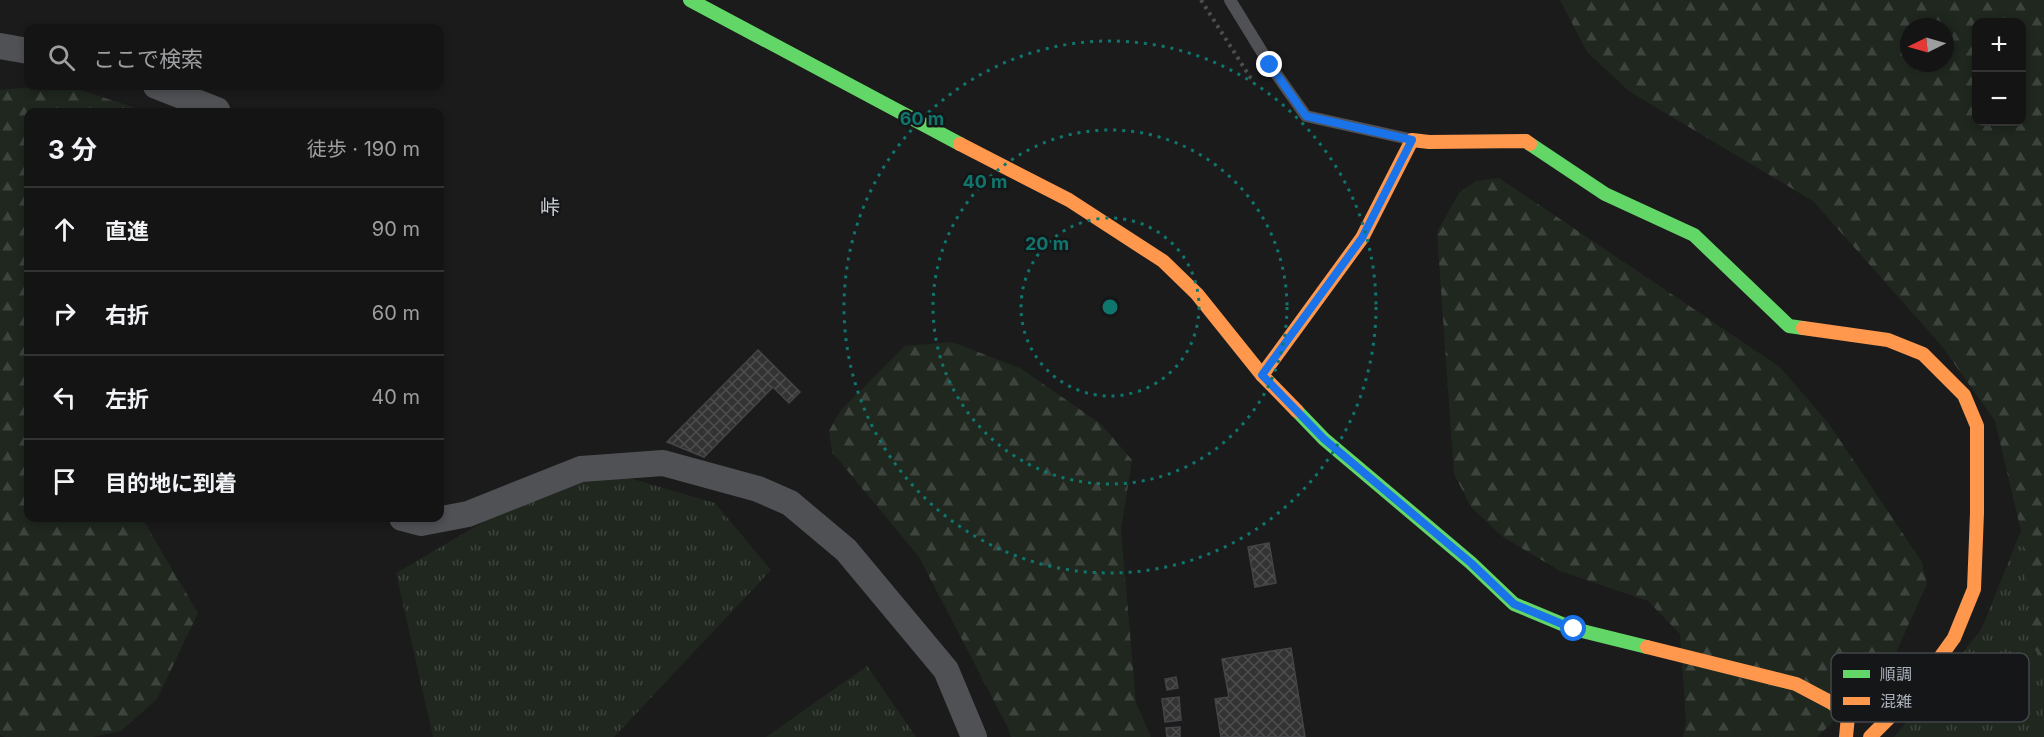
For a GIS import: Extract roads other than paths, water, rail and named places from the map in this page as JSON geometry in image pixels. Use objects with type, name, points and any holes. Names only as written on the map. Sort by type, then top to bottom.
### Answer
[{"type":"street","points":[[690,0],[901,114],[1069,200],[1163,261],[1197,294],[1262,375],[1324,439],[1471,563],[1514,604],[1574,629],[1796,684],[1831,702]]},
{"type":"street","points":[[0,46],[24,50]]},
{"type":"street","points":[[166,90],[213,108]]},
{"type":"street","points":[[1262,375],[1362,238],[1412,140],[1429,142],[1526,141],[1605,194],[1694,235],[1789,326],[1888,340],[1923,354],[1964,395],[1977,426],[1974,589],[1954,638],[1943,653]]},
{"type":"street","points":[[444,519],[468,514],[581,469],[663,464],[758,489],[790,503],[846,550],[946,670],[974,737]]},
{"type":"street","points":[[415,522],[421,524],[430,522]]},
{"type":"street","points":[[1846,737],[1847,722]]},
{"type":"street","points":[[1870,737],[1885,722]]},
{"type":"lane","points":[[1230,0],[1270,65],[1306,116],[1412,140]]},
{"type":"district","name":"峠","points":[[550,207]]}]
